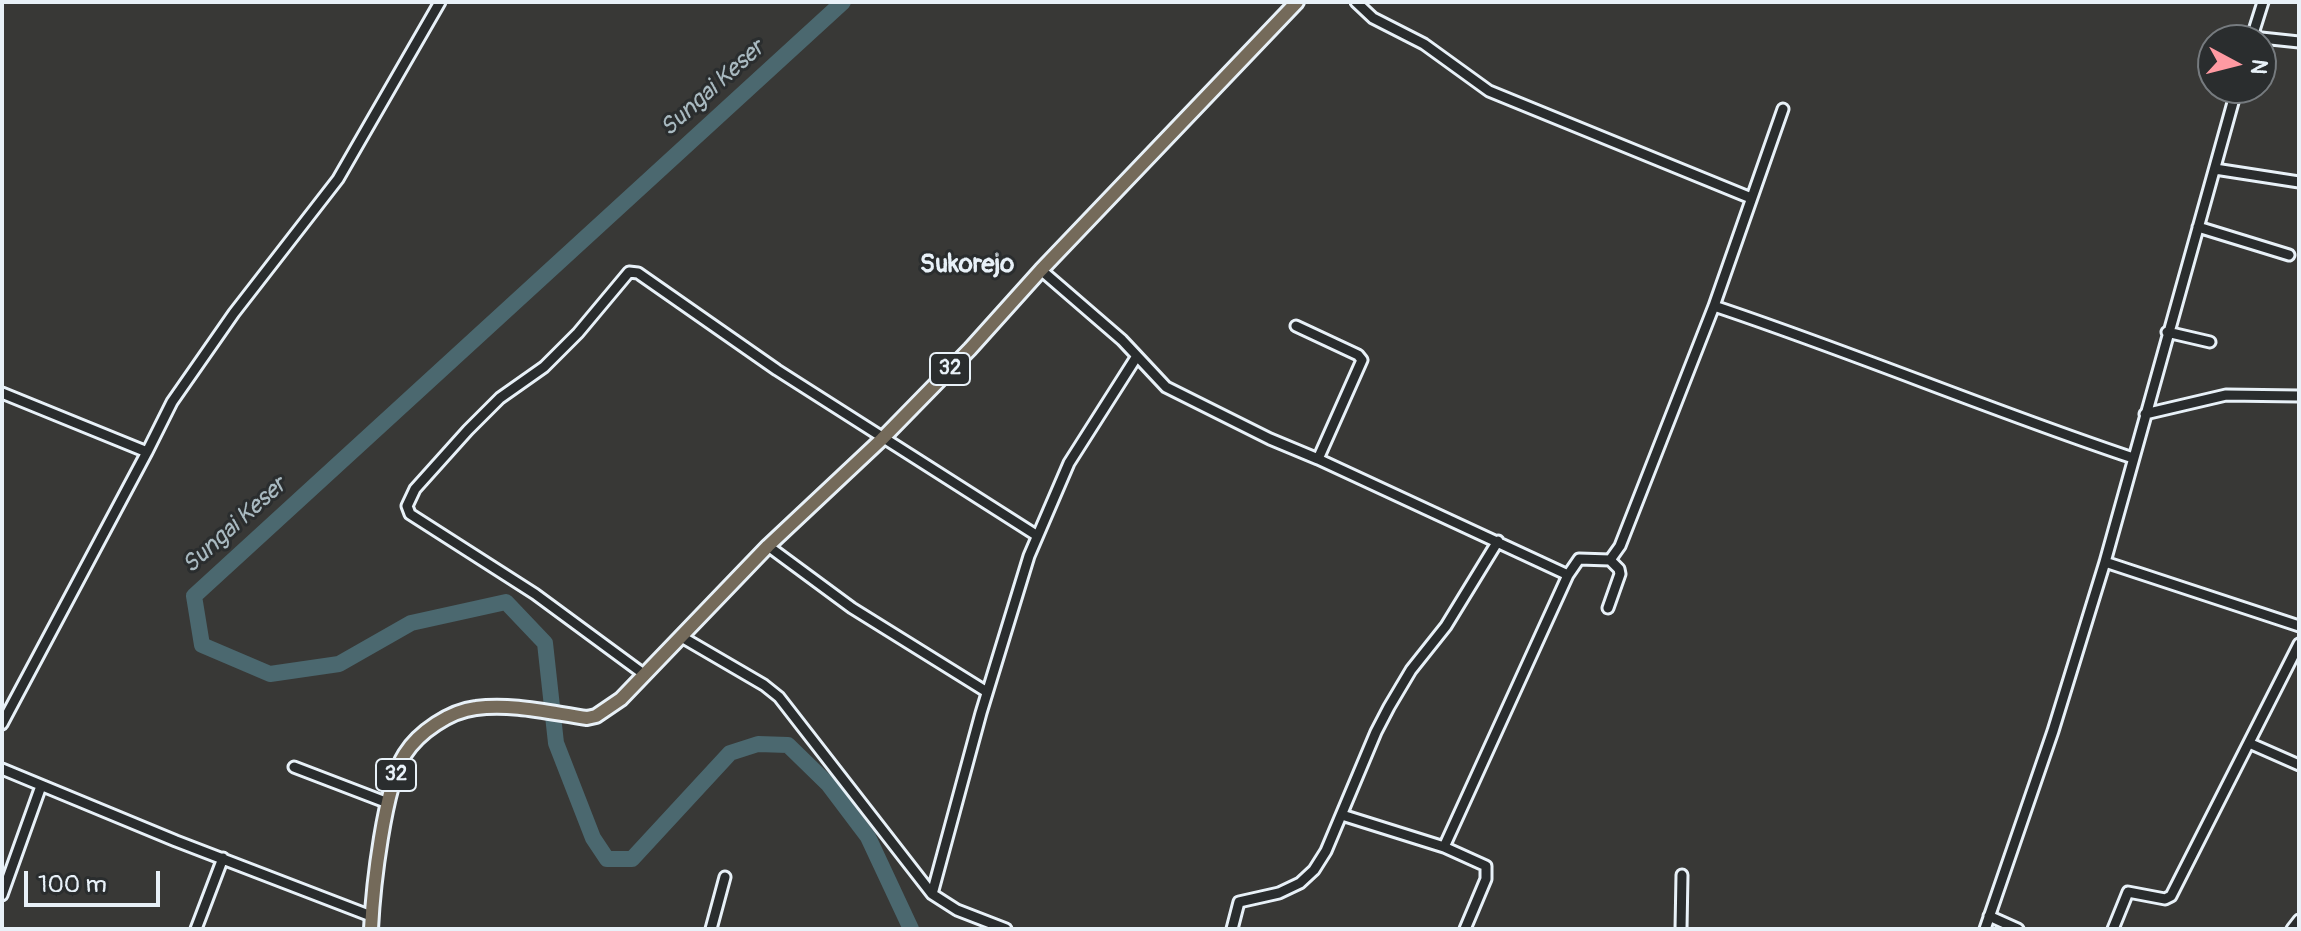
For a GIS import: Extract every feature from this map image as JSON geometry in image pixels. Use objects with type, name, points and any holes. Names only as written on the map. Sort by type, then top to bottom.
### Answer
[{"type":"highway","name":"32","points":[[371,922],[388,803],[405,754],[440,722],[457,712],[475,708],[523,710],[587,718],[596,716],[621,699],[768,546],[882,439],[970,349],[1041,270],[1297,2]]},
{"type":"street","points":[[2,724],[172,402],[234,313],[338,179],[440,2]]},
{"type":"street","points":[[1356,2],[1373,18],[1424,44],[1489,91],[1751,198]]},
{"type":"street","points":[[2256,24],[2263,2]]},
{"type":"street","points":[[2277,40],[2299,42]]},
{"type":"street","points":[[1985,929],[2053,731],[2105,562],[2233,104]]},
{"type":"street","points":[[1610,560],[1620,546],[1714,306],[1783,109]]},
{"type":"street","points":[[2215,169],[2299,182]]},
{"type":"street","points":[[2198,227],[2289,255]]},
{"type":"street","points":[[1041,270],[1137,356],[1157,380],[1177,393],[1270,439],[1568,575]]},
{"type":"street","points":[[645,675],[535,594],[408,510],[407,506],[415,489],[500,398],[544,367],[578,333],[626,275],[636,272],[882,439],[1036,535]]},
{"type":"street","points":[[1714,306],[1812,338],[2036,425],[2133,458]]},
{"type":"street","points":[[1296,326],[1358,355],[1362,360],[1318,459]]},
{"type":"street","points":[[2167,332],[2210,342]]},
{"type":"street","points":[[932,894],[987,692],[1036,535],[1069,463],[1137,356]]},
{"type":"street","points":[[2,393],[147,452]]},
{"type":"street","points":[[2145,414],[2226,395],[2299,396]]},
{"type":"street","points":[[1232,929],[1239,902],[1279,893],[1300,883],[1314,870],[1326,851],[1389,707],[1411,670],[1446,626],[1498,541]]},
{"type":"street","points":[[768,546],[852,608],[987,692]]},
{"type":"street","points":[[1444,847],[1568,575],[1579,559],[1610,560],[1619,569],[1608,608]]},
{"type":"street","points":[[2105,562],[2299,626]]},
{"type":"street","points":[[680,636],[779,697],[932,894],[957,910],[1006,929]]},
{"type":"street","points":[[2113,929],[2128,892],[2165,899],[2171,896],[2299,644]]},
{"type":"street","points":[[2249,743],[2299,765]]},
{"type":"street","points":[[294,767],[388,803]]},
{"type":"street","points":[[2,769],[223,858],[371,922]]},
{"type":"street","points":[[2,895],[41,786]]},
{"type":"street","points":[[1342,815],[1444,847],[1481,863],[1488,871],[1465,929]]},
{"type":"street","points":[[196,929],[223,858]]},
{"type":"street","points":[[1681,929],[1682,875]]},
{"type":"street","points":[[711,929],[725,877]]},
{"type":"street","points":[[1989,916],[2018,929]]},
{"type":"street","points":[[2292,929],[2299,920]]},
{"type":"waterway","name":"Sungai Keser","points":[[843,2],[194,596],[202,645],[270,674],[339,664],[411,623],[506,602],[545,643],[556,743],[593,838],[607,859],[632,859],[730,753],[758,744],[788,745],[828,784],[868,837],[911,929]]},
{"type":"district","name":"Sukorejo","points":[[967,265]]}]
